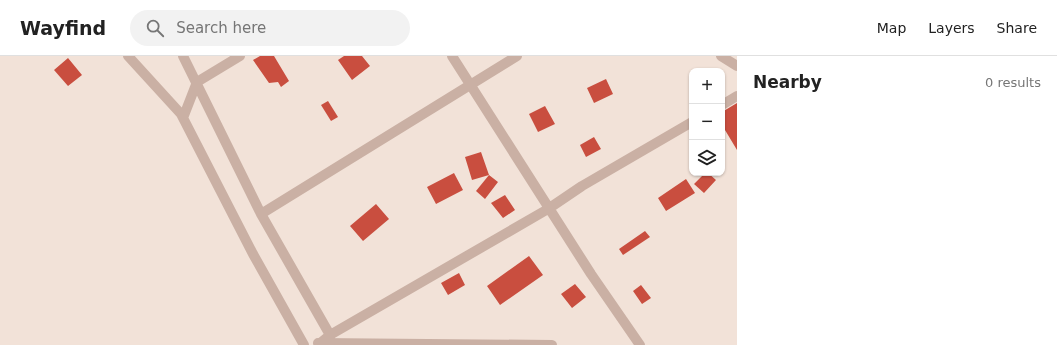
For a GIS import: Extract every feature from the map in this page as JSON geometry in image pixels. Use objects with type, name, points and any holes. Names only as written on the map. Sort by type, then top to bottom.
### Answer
[{"type":"street","points":[[128,56],[183,118],[253,254],[303,344],[552,345]]},
{"type":"street","points":[[183,56],[261,214],[330,335]]},
{"type":"street","points":[[183,118],[197,82],[240,56]]},
{"type":"street","points":[[452,56],[548,209],[640,345]]},
{"type":"street","points":[[261,214],[517,56]]},
{"type":"street","points":[[721,56],[737,66]]},
{"type":"street","points":[[724,104],[737,96]]},
{"type":"street","points":[[319,344],[330,335],[548,209],[582,186],[689,124]]},
{"type":"building","points":[[260,56],[274,56],[289,81],[281,87],[278,82],[269,83],[253,60]]},
{"type":"building","points":[[344,56],[362,56],[370,66],[352,80],[338,60]]},
{"type":"building","points":[[68,58],[82,75],[68,86],[54,70]]},
{"type":"building","points":[[606,79],[613,94],[594,103],[587,88]]},
{"type":"building","points":[[328,101],[338,117],[331,121],[321,105]]},
{"type":"building","points":[[737,103],[737,150],[725,130],[725,110]]},
{"type":"building","points":[[545,106],[555,124],[538,132],[529,114]]},
{"type":"building","points":[[594,137],[601,149],[586,157],[580,145]]},
{"type":"building","points":[[481,152],[489,175],[472,180],[465,157]]},
{"type":"building","points":[[454,173],[463,190],[436,204],[427,187]]},
{"type":"building","points":[[489,175],[498,182],[485,199],[476,191]]},
{"type":"building","points":[[702,176],[711,176],[716,180],[704,193],[694,184]]},
{"type":"building","points":[[686,179],[695,193],[666,211],[658,198]]},
{"type":"building","points":[[505,195],[515,210],[503,218],[491,203]]},
{"type":"building","points":[[376,204],[389,219],[363,241],[350,226]]},
{"type":"building","points":[[645,231],[650,237],[623,255],[619,249]]},
{"type":"building","points":[[529,256],[543,275],[500,305],[487,286]]},
{"type":"building","points":[[459,273],[465,285],[448,295],[441,283]]},
{"type":"building","points":[[575,284],[586,297],[572,308],[561,294]]},
{"type":"building","points":[[641,285],[651,298],[642,304],[633,291]]}]
